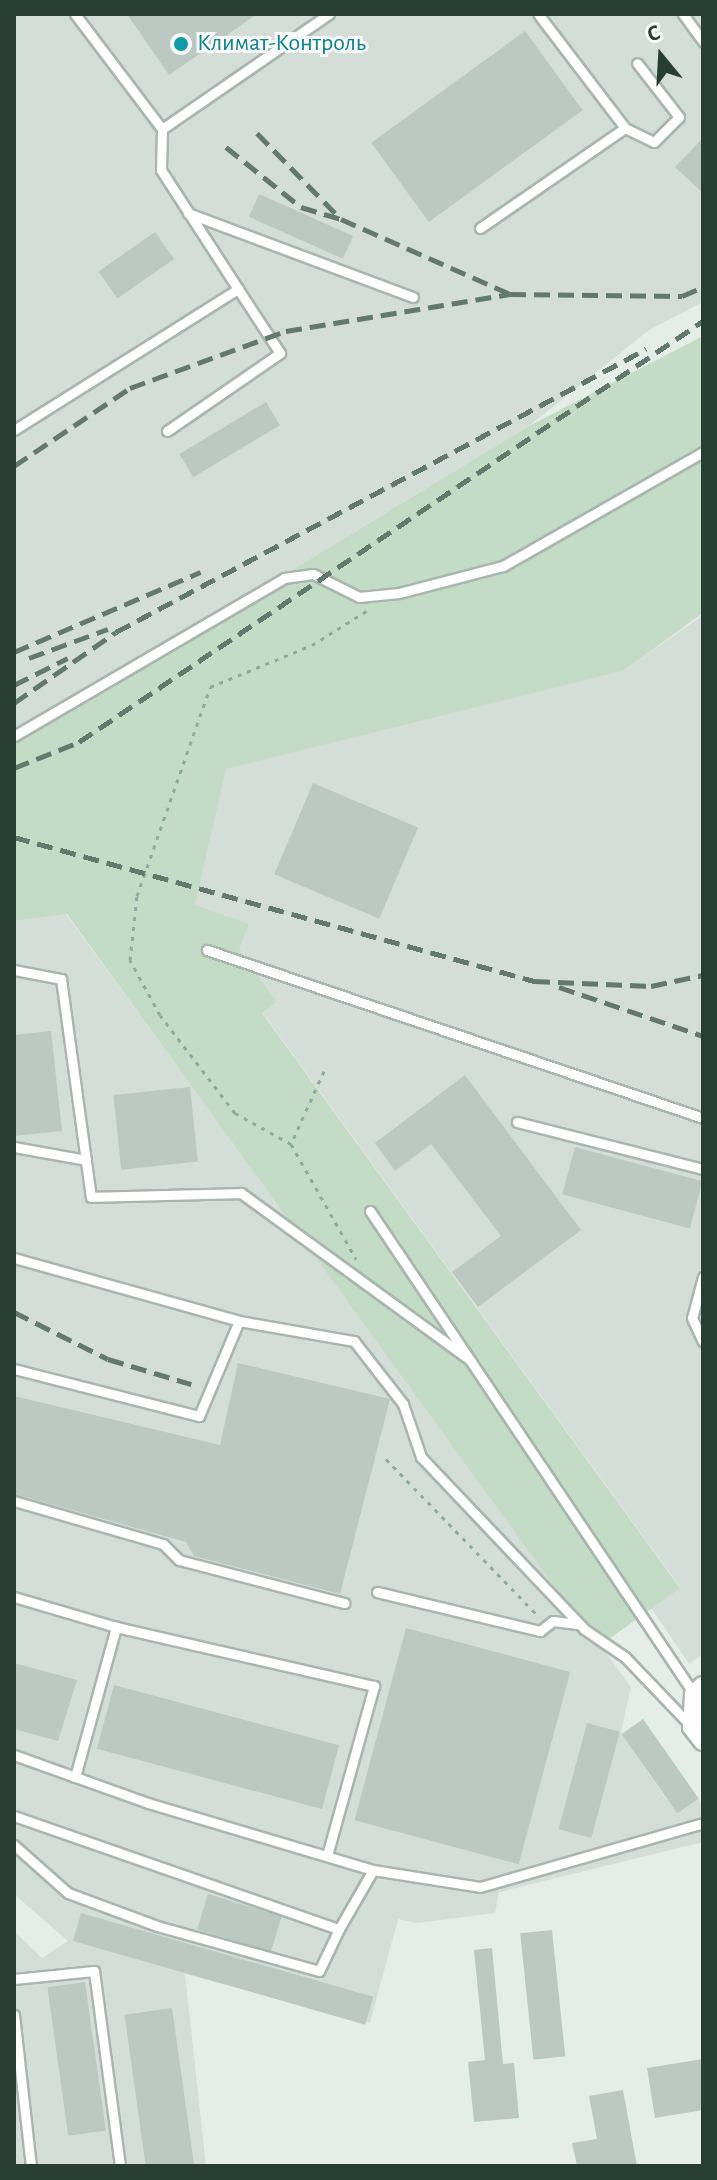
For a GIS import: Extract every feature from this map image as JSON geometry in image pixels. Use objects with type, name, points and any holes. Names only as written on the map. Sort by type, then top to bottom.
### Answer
[{"type":"street","points":[[698,1690],[698,1734]]},
{"type":"lane","points":[[75,14],[162,129],[161,170],[280,353],[167,431]]},
{"type":"lane","points":[[162,129],[329,14]]},
{"type":"lane","points":[[538,14],[625,128],[654,142],[679,117],[637,63]]},
{"type":"lane","points":[[683,14],[703,42]]},
{"type":"lane","points":[[480,228],[625,128]]},
{"type":"lane","points":[[188,213],[413,297]]},
{"type":"lane","points":[[14,430],[238,289]]},
{"type":"lane","points":[[14,736],[284,578],[313,574],[359,597],[399,593],[503,566],[703,452]]},
{"type":"lane","points":[[207,950],[703,1118]]},
{"type":"lane","points":[[14,970],[61,979],[91,1197],[241,1193],[470,1360]]},
{"type":"lane","points":[[517,1122],[703,1169]]},
{"type":"lane","points":[[14,1147],[86,1160]]},
{"type":"lane","points":[[370,1211],[698,1690]]},
{"type":"lane","points":[[14,1258],[239,1321],[354,1341],[403,1404],[421,1457],[579,1624],[625,1657],[698,1734]]},
{"type":"lane","points":[[703,1277],[692,1318],[703,1342]]},
{"type":"lane","points":[[14,1369],[199,1416],[239,1321]]},
{"type":"lane","points":[[14,1501],[163,1544],[179,1560],[344,1603]]},
{"type":"lane","points":[[377,1592],[540,1631],[553,1621],[579,1624]]},
{"type":"lane","points":[[14,1597],[116,1627],[374,1686],[327,1856]]},
{"type":"lane","points":[[75,1777],[116,1627]]},
{"type":"lane","points":[[14,1755],[373,1870],[480,1887],[703,1823]]},
{"type":"lane","points":[[14,1816],[339,1929]]},
{"type":"lane","points":[[14,1845],[68,1893],[157,1926],[319,1971],[373,1870]]},
{"type":"lane","points":[[14,1979],[94,1971],[120,2166]]},
{"type":"lane","points":[[14,2015],[31,2166]]},
{"type":"path","points":[[359,1264],[291,1144],[235,1113],[160,1015],[130,960],[137,896],[210,687],[312,645],[379,604]]},
{"type":"path","points":[[291,1144],[324,1071]]},
{"type":"path","points":[[386,1459],[548,1625]]},
{"type":"shaded area","points":[[14,14],[703,14],[703,302],[649,330],[529,426],[14,739]]},
{"type":"shaded area","points":[[703,615],[703,1654],[689,1664],[651,1608],[680,1587],[262,1012],[277,1002],[239,949],[195,905],[225,769],[623,671]]},
{"type":"shaded area","points":[[66,914],[631,1687],[621,1732],[667,1800],[691,1787],[703,1807],[703,1842],[499,1892],[495,1913],[418,1923],[398,1919],[370,2023],[185,1974],[206,2166],[14,2166],[14,1931],[42,1958],[68,1941],[14,1894],[14,921]]},
{"type":"green space","points":[[703,336],[703,613],[623,671],[226,769],[195,905],[249,924],[239,949],[277,1002],[262,1013],[680,1588],[598,1647],[67,914],[14,921],[14,739],[529,426]]},
{"type":"building","name":"Климат-Контроль","points":[[127,14],[257,14],[169,75]]},
{"type":"building","points":[[525,31],[583,110],[429,222],[371,143]]},
{"type":"building","points":[[703,138],[703,193],[675,167]]},
{"type":"building","points":[[259,194],[353,236],[343,259],[249,217]]},
{"type":"building","points":[[155,232],[174,259],[117,299],[98,272]]},
{"type":"building","points":[[266,402],[280,425],[193,477],[179,454]]},
{"type":"building","points":[[313,783],[418,828],[379,919],[274,874]]},
{"type":"building","points":[[51,1031],[62,1131],[14,1136],[14,1035]]},
{"type":"building","points":[[465,1075],[581,1230],[478,1307],[452,1272],[501,1236],[431,1144],[395,1171],[375,1143]]},
{"type":"building","points":[[190,1087],[198,1162],[121,1170],[113,1095]]},
{"type":"building","points":[[575,1147],[703,1181],[690,1228],[562,1194]]},
{"type":"building","points":[[238,1363],[390,1399],[340,1594],[194,1556],[186,1542],[14,1494],[14,1396],[220,1445]]},
{"type":"building","points":[[406,1628],[570,1672],[519,1864],[354,1820]]},
{"type":"building","points":[[14,1663],[77,1680],[58,1741],[14,1729]]},
{"type":"building","points":[[114,1685],[339,1745],[322,1809],[97,1749]]},
{"type":"building","points":[[643,1719],[699,1798],[677,1813],[622,1734]]},
{"type":"building","points":[[587,1723],[620,1732],[591,1838],[559,1829]]},
{"type":"building","points":[[208,1894],[282,1917],[271,1952],[197,1929]]},
{"type":"building","points":[[81,1913],[373,1997],[365,2025],[73,1941]]},
{"type":"building","points":[[552,1930],[565,2056],[533,2060],[520,1933]]},
{"type":"building","points":[[492,1948],[503,2064],[514,2063],[519,2118],[474,2122],[468,2062],[485,2060],[474,1950]]},
{"type":"building","points":[[85,1982],[106,2131],[68,2136],[47,1987]]},
{"type":"building","points":[[172,2008],[194,2165],[146,2166],[124,2015]]},
{"type":"building","points":[[703,2059],[703,2110],[655,2118],[647,2068]]},
{"type":"building","points":[[623,2090],[637,2166],[577,2166],[572,2143],[597,2139],[589,2096]]},
{"type":"railway","points":[[257,133],[338,216]]},
{"type":"railway","points":[[226,147],[301,207],[341,219],[510,294],[682,296],[703,287]]},
{"type":"railway","points":[[14,466],[130,388],[286,331],[510,294]]},
{"type":"railway","points":[[14,768],[79,742],[703,321]]},
{"type":"railway","points":[[14,703],[116,632],[646,349]]},
{"type":"railway","points":[[14,652],[201,572]]},
{"type":"railway","points":[[29,658],[108,629]]},
{"type":"railway","points":[[14,685],[68,658]]},
{"type":"railway","points":[[14,837],[534,981],[651,986],[703,975]]},
{"type":"railway","points":[[559,987],[703,1036]]},
{"type":"railway","points":[[14,1312],[108,1359],[191,1384]]},
{"type":"place","name":"Климат-Контроль","points":[[181,44]]}]
